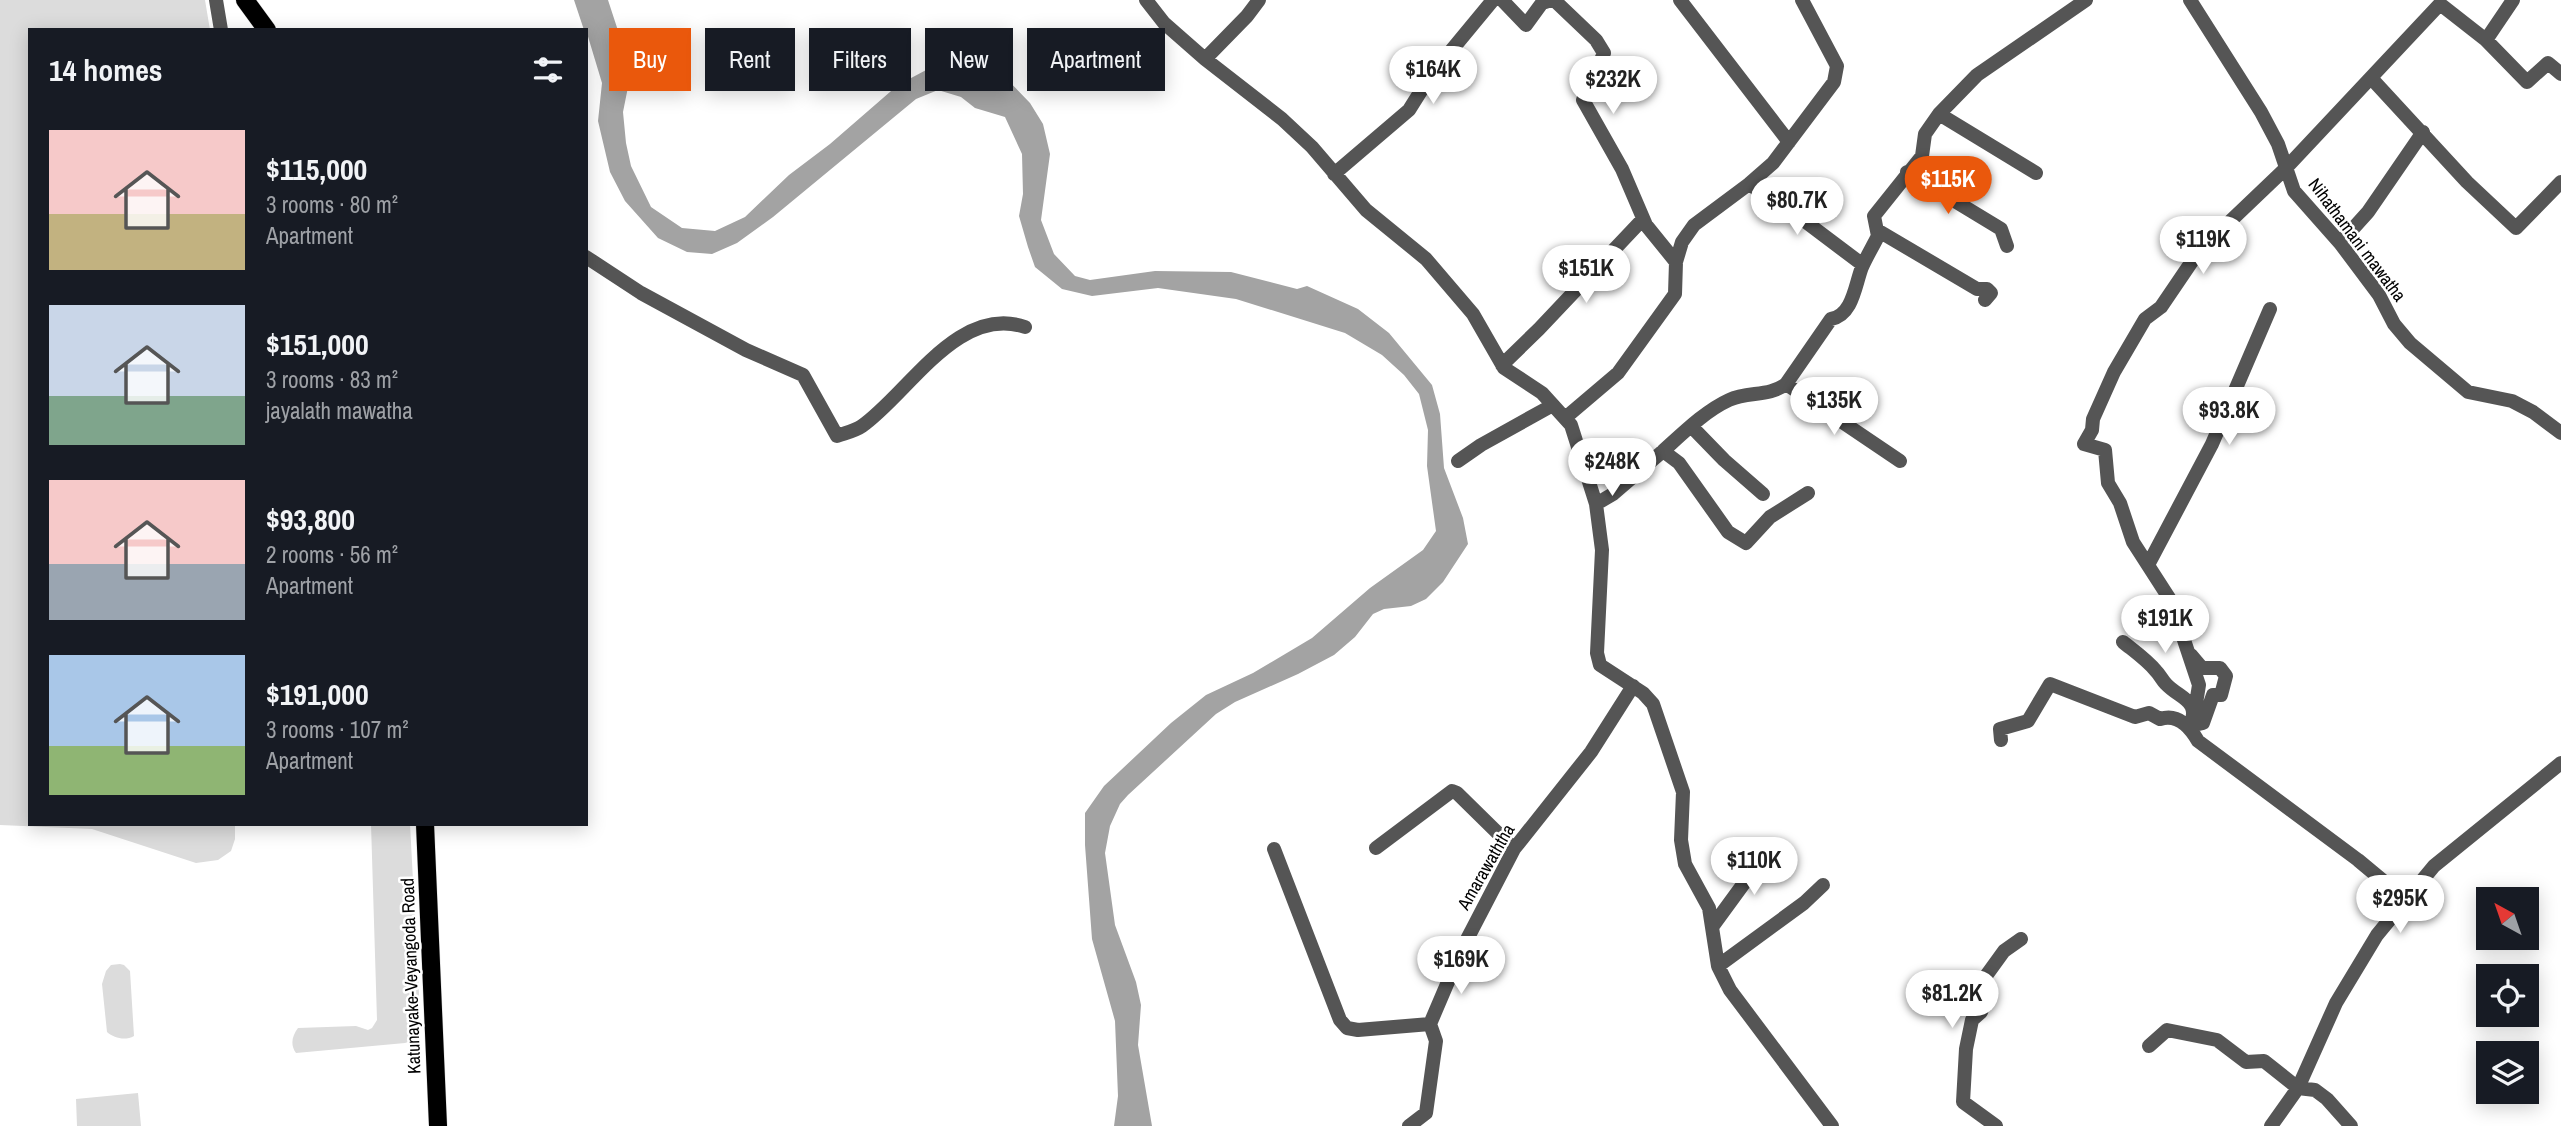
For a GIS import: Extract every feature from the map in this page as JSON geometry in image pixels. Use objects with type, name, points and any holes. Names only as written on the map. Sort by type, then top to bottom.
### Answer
[{"type":"main road","points":[[245,0],[266,28]]},
{"type":"main road","name":"Katunayake-Veyangoda Road","points":[[425,826],[438,1126]]},
{"type":"street","points":[[216,0],[221,28]]},
{"type":"street","points":[[1146,0],[1164,23],[1205,59],[1282,119],[1312,147],[1366,211],[1426,260],[1473,314],[1502,365],[1542,393],[1571,425],[1596,504],[1602,571],[1597,653],[1600,665],[1633,686],[1653,704],[1683,792],[1681,840],[1685,864],[1709,908],[1718,966],[1730,990],[1832,1126]]},
{"type":"street","points":[[1205,59],[1259,0]]},
{"type":"street","points":[[1334,174],[1409,110],[1431,75],[1493,0]]},
{"type":"street","points":[[1502,0],[1526,25],[1542,3],[1552,0],[1596,40],[1604,53],[1583,100],[1622,169],[1643,219],[1676,262]]},
{"type":"street","points":[[1680,0],[1789,142]]},
{"type":"street","points":[[1564,418],[1618,373],[1675,294],[1676,262],[1682,242],[1695,225],[1773,163],[1834,82],[1837,66],[1802,0]]},
{"type":"street","points":[[1596,504],[1613,494],[1691,426],[1729,400],[1777,391],[1786,384],[1831,319],[1839,318],[1850,304],[1863,265],[1878,236],[1874,216],[1922,156],[1925,134],[1939,114],[1977,75],[2086,0]]},
{"type":"street","name":"Nihathamani mawatha","points":[[2190,0],[2261,112],[2278,144],[2294,191],[2340,243],[2379,295],[2394,324],[2410,343],[2468,392],[2512,401],[2533,412],[2561,433]]},
{"type":"street","points":[[2486,40],[2513,0]]},
{"type":"street","points":[[2192,721],[2199,685],[2171,601],[2133,542],[2120,503],[2108,484],[2105,450],[2084,444],[2092,430],[2092,419],[2114,372],[2145,319],[2161,307],[2199,251],[2286,168],[2440,4],[2486,40],[2527,82],[2548,63],[2561,74]]},
{"type":"street","points":[[2372,79],[2467,182],[2516,228],[2561,182]]},
{"type":"street","points":[[1939,114],[2036,173]]},
{"type":"street","points":[[2340,243],[2368,212],[2423,132]]},
{"type":"street","points":[[1907,172],[2001,229],[2007,246]]},
{"type":"street","points":[[1749,184],[1794,213],[1863,265]]},
{"type":"street","points":[[1502,365],[1643,219]]},
{"type":"street","points":[[1877,230],[1977,289],[1987,289],[1991,293],[1985,300]]},
{"type":"street","points":[[588,258],[641,293],[747,350],[803,375],[837,436],[861,427],[931,360],[967,333],[985,325],[1012,322],[1025,327]]},
{"type":"street","points":[[2148,565],[2212,444],[2270,309]]},
{"type":"street","points":[[1786,384],[1900,461]]},
{"type":"street","points":[[1458,461],[1480,445],[1553,405]]},
{"type":"street","points":[[1691,426],[1763,494]]},
{"type":"street","points":[[1663,451],[1679,463],[1728,531],[1746,544],[1770,517],[1808,493]]},
{"type":"street","points":[[2123,642],[2157,671],[2166,685],[2180,693],[2191,706],[2198,741],[2347,852],[2406,900]]},
{"type":"street","points":[[2001,740],[2000,729],[2028,721],[2050,684],[2135,717],[2149,713],[2160,719],[2167,716],[2203,723],[2213,695],[2221,695],[2226,676],[2220,668],[2197,666],[2184,645]]},
{"type":"street","name":"Amarawaththa","points":[[1430,1024],[1462,949],[1514,849],[1591,752],[1633,686]]},
{"type":"street","points":[[2271,1126],[2298,1088],[2336,1003],[2377,935],[2434,866],[2561,763]]},
{"type":"street","points":[[1376,848],[1452,792],[1457,793],[1514,849]]},
{"type":"street","points":[[1275,849],[1340,1020],[1347,1028],[1357,1030],[1430,1024],[1436,1041],[1426,1113],[1409,1126]]},
{"type":"street","points":[[1712,927],[1769,849]]},
{"type":"street","points":[[1718,966],[1804,903],[1823,885]]},
{"type":"street","points":[[1996,1126],[1964,1102],[1966,1049],[1972,1020],[1981,1012],[1988,992],[1983,980],[2004,951],[2021,939]]},
{"type":"street","points":[[2150,1046],[2167,1030],[2217,1040],[2246,1062],[2264,1061],[2298,1088],[2315,1090],[2327,1099],[2351,1126]]},
{"type":"shaded area","points":[[0,0],[205,0],[210,28],[28,28],[28,826],[235,826],[235,839],[231,851],[218,860],[196,863],[92,829],[0,825]]},
{"type":"shaded area","points":[[574,0],[608,0],[617,28],[609,28],[609,91],[627,91],[623,112],[631,166],[651,207],[682,228],[715,231],[745,217],[789,175],[830,144],[891,91],[911,91],[911,78],[925,71],[925,91],[936,91],[916,99],[773,217],[737,243],[712,254],[687,252],[658,238],[625,201],[610,172],[598,121],[602,83],[588,37],[588,28],[583,28]]},
{"type":"shaded area","points":[[1013,85],[1030,103],[1043,124],[1050,154],[1041,220],[1054,254],[1075,276],[1090,280],[1155,271],[1231,272],[1297,289],[1307,286],[1358,309],[1389,333],[1432,385],[1440,414],[1444,468],[1463,518],[1468,544],[1443,582],[1426,599],[1411,606],[1384,609],[1373,614],[1355,637],[1334,655],[1235,702],[1216,714],[1120,804],[1110,826],[1105,853],[1115,925],[1136,982],[1141,1005],[1138,1045],[1152,1126],[1114,1126],[1118,1096],[1115,1021],[1092,939],[1085,813],[1104,786],[1171,723],[1206,695],[1253,673],[1312,638],[1370,588],[1423,550],[1436,531],[1427,466],[1428,430],[1419,394],[1404,375],[1382,355],[1345,333],[1236,299],[1158,288],[1092,296],[1062,289],[1035,267],[1028,247],[1019,216],[1023,194],[1022,154],[1005,117],[975,108],[961,97],[941,91],[1013,91]]},
{"type":"shaded area","points":[[371,826],[410,826],[421,1031],[414,1040],[405,1043],[296,1053],[293,1047],[292,1040],[298,1028],[356,1026],[368,1030],[377,1020]]},
{"type":"shaded area","points":[[120,964],[130,971],[134,1036],[123,1039],[107,1032],[102,984],[111,965]]},
{"type":"shaded area","points":[[138,1093],[141,1126],[77,1126],[76,1099]]}]
